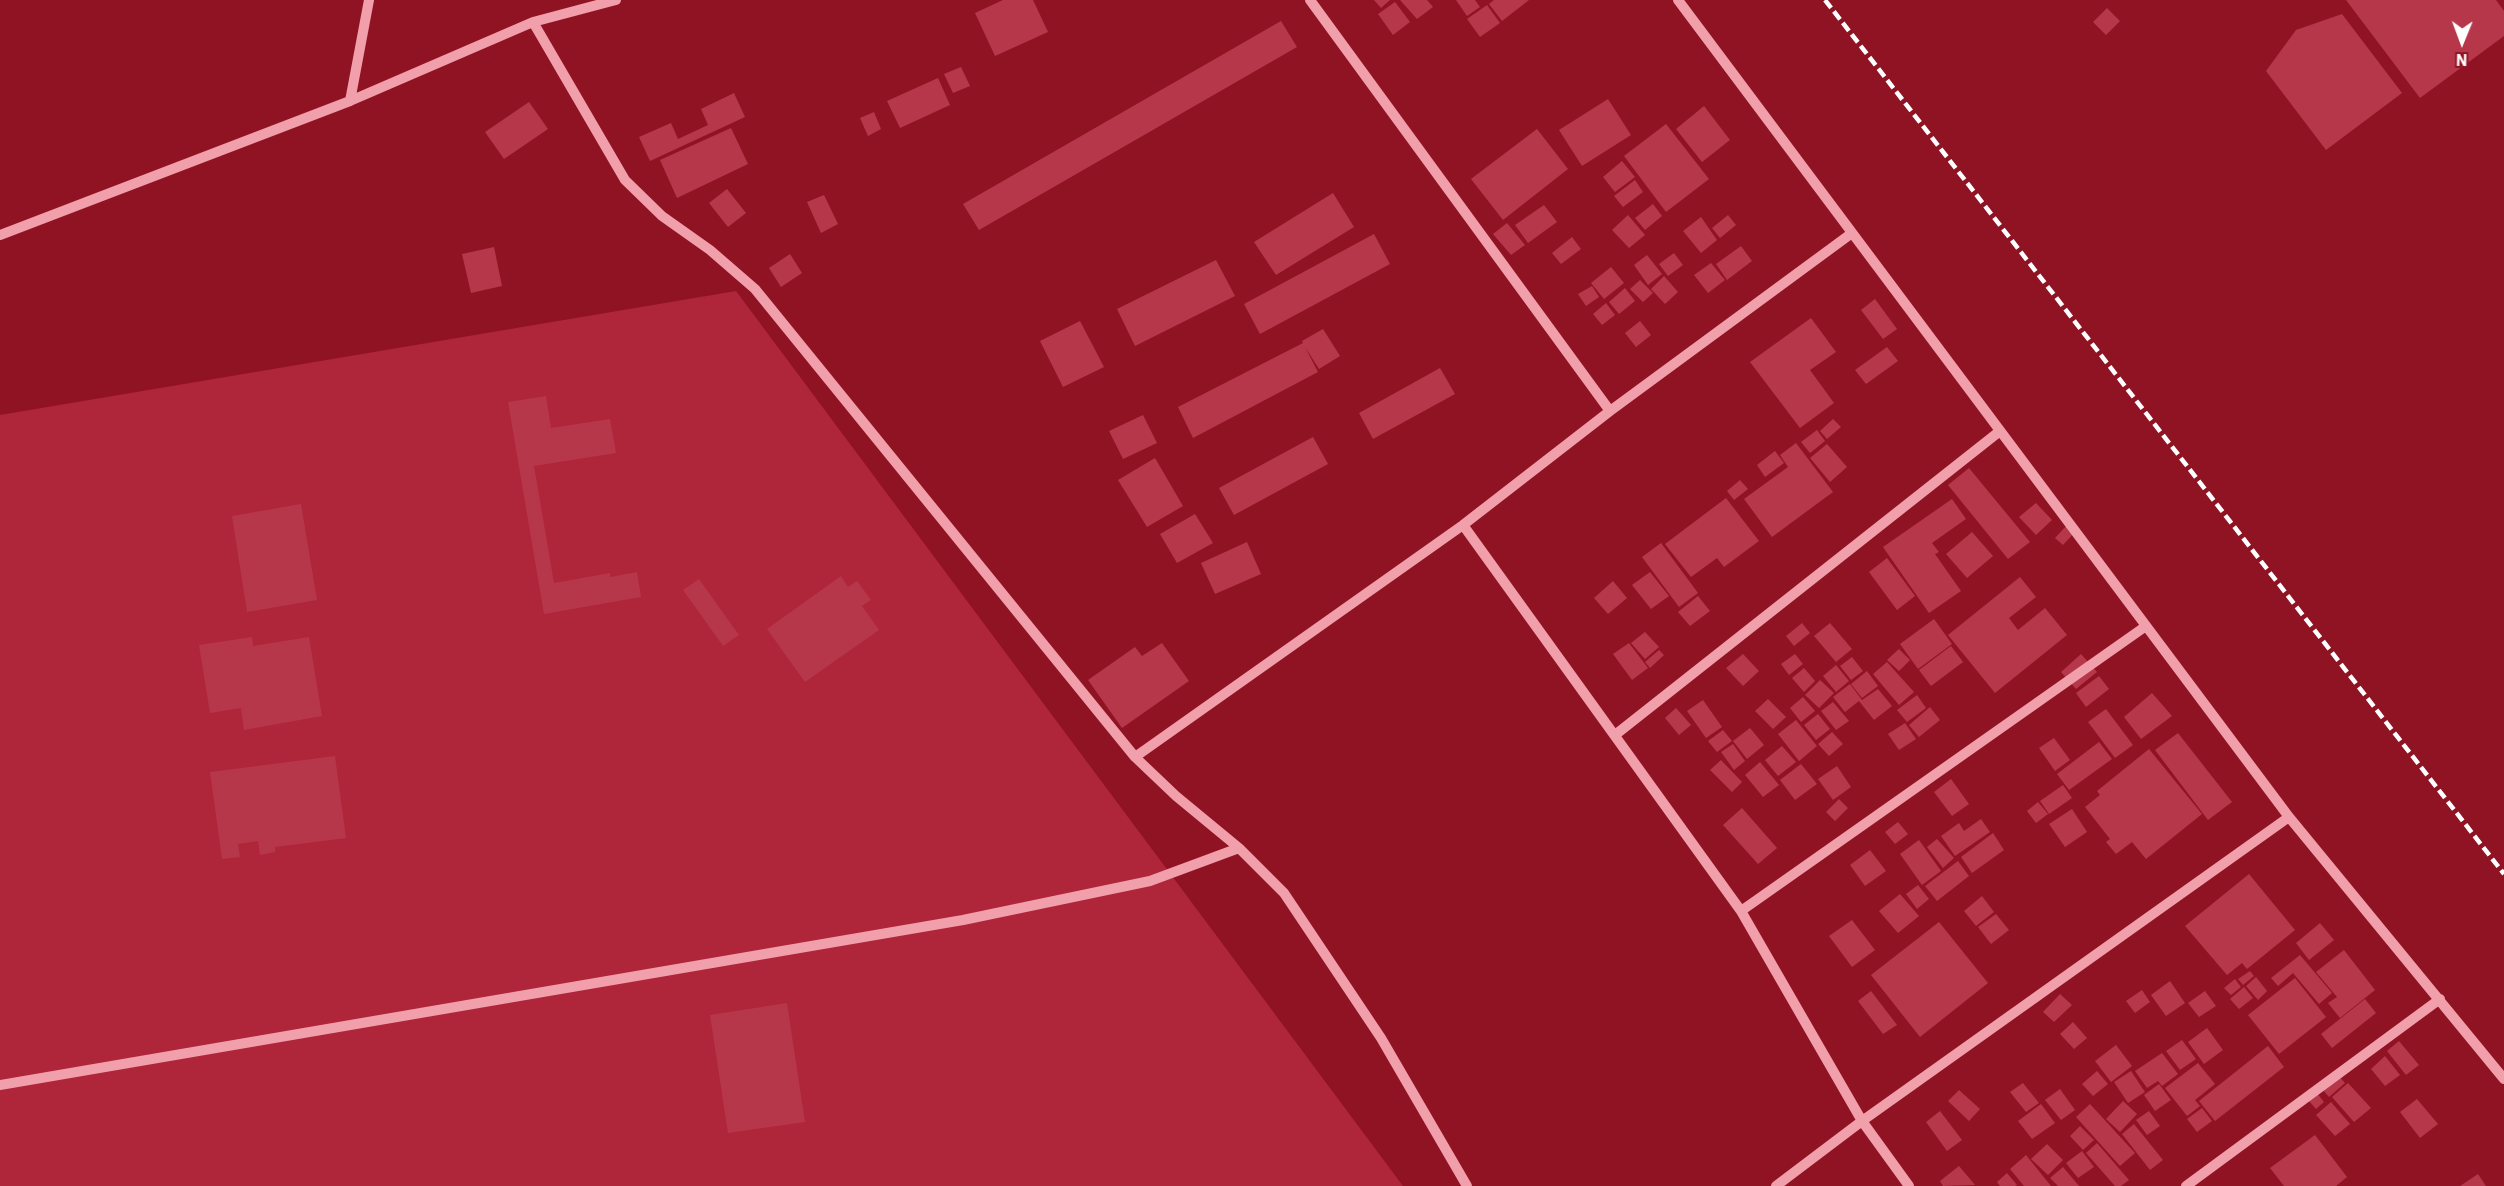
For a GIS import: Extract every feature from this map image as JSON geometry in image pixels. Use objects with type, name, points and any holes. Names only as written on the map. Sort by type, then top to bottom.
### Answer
[{"type":"street","points":[[350,101],[369,0]]},
{"type":"street","points":[[0,235],[350,101],[533,22],[616,0]]},
{"type":"street","points":[[1310,0],[1610,411]]},
{"type":"street","points":[[1678,0],[2289,817],[2504,1079]]},
{"type":"street","points":[[533,22],[625,180],[662,216],[710,250],[755,289],[1135,757],[1176,796],[1239,848],[1284,893],[1375,1028],[1467,1186]]},
{"type":"street","points":[[1135,757],[1463,525],[1610,411],[1852,232]]},
{"type":"street","points":[[1615,735],[2000,431]]},
{"type":"street","points":[[1463,525],[1741,911],[1862,1121],[1909,1186]]},
{"type":"street","points":[[1741,911],[2146,626]]},
{"type":"street","points":[[1776,1186],[1862,1121],[2289,817]]},
{"type":"street","points":[[0,1085],[963,920],[1150,881],[1239,848]]},
{"type":"street","points":[[2186,1186],[2440,999]]},
{"type":"shaded area","points":[[736,291],[1403,1186],[0,1186],[0,415]]},
{"type":"building","points":[[1003,0],[1033,0],[1048,32],[995,56],[975,13]]},
{"type":"building","points":[[1374,0],[1390,0],[1381,8]]},
{"type":"building","points":[[1400,0],[1427,0],[1433,7],[1417,19]]},
{"type":"building","points":[[1456,0],[1475,0],[1480,7],[1467,16]]},
{"type":"building","points":[[1494,0],[1529,0],[1502,21],[1489,4]]},
{"type":"building","points":[[2346,0],[2496,0],[2504,11],[2504,36],[2420,98]]},
{"type":"building","points":[[1395,2],[1410,22],[1393,35],[1378,14]]},
{"type":"building","points":[[1487,5],[1500,23],[1480,37],[1467,19]]},
{"type":"building","points":[[2107,8],[2120,21],[2106,35],[2093,22]]},
{"type":"building","points":[[2342,14],[2402,93],[2326,150],[2266,71],[2296,30]]},
{"type":"building","points":[[1281,21],[1297,47],[979,230],[963,204]]},
{"type":"building","points":[[961,67],[970,86],[953,93],[944,74]]},
{"type":"building","points":[[938,78],[950,105],[900,128],[887,101]]},
{"type":"building","points":[[734,93],[745,117],[650,161],[639,137],[671,123],[678,139],[708,125],[701,109]]},
{"type":"building","points":[[1608,99],[1631,135],[1582,166],[1559,130]]},
{"type":"building","points":[[529,102],[548,129],[504,159],[485,132]]},
{"type":"building","points":[[1704,106],[1730,140],[1702,162],[1676,129]]},
{"type":"building","points":[[874,112],[881,129],[868,136],[860,118]]},
{"type":"building","points":[[1666,124],[1709,179],[1666,212],[1624,156]]},
{"type":"building","points":[[731,128],[748,164],[677,198],[660,160]]},
{"type":"building","points":[[1537,129],[1568,169],[1503,220],[1471,179]]},
{"type":"building","points":[[1622,161],[1635,177],[1615,192],[1603,177]]},
{"type":"building","points":[[1635,180],[1643,192],[1623,207],[1614,196]]},
{"type":"building","points":[[727,189],[746,213],[728,227],[709,203]]},
{"type":"building","points":[[1333,193],[1354,227],[1276,275],[1254,242]]},
{"type":"building","points":[[824,195],[838,224],[821,233],[807,202]]},
{"type":"building","points":[[1653,204],[1662,216],[1645,230],[1635,218]]},
{"type":"building","points":[[1544,205],[1557,222],[1528,243],[1515,225]]},
{"type":"building","points":[[1628,215],[1645,235],[1629,248],[1612,230]]},
{"type":"building","points":[[1728,215],[1736,225],[1720,238],[1712,228]]},
{"type":"building","points":[[1701,217],[1717,240],[1701,253],[1683,231]]},
{"type":"building","points":[[1507,223],[1525,245],[1511,255],[1493,234]]},
{"type":"building","points":[[1374,234],[1390,264],[1260,334],[1244,304]]},
{"type":"building","points":[[1572,237],[1581,249],[1561,264],[1552,253]]},
{"type":"building","points":[[1741,246],[1752,261],[1727,280],[1716,264]]},
{"type":"building","points":[[494,247],[502,286],[471,293],[462,254]]},
{"type":"building","points":[[1674,253],[1683,265],[1668,276],[1659,264]]},
{"type":"building","points":[[790,254],[802,273],[781,287],[769,268]]},
{"type":"building","points":[[1647,255],[1662,274],[1648,285],[1634,265]]},
{"type":"building","points":[[1216,260],[1235,296],[1135,346],[1117,309]]},
{"type":"building","points":[[1711,263],[1725,280],[1708,293],[1694,275]]},
{"type":"building","points":[[1611,267],[1624,283],[1604,299],[1591,283]]},
{"type":"building","points":[[1664,276],[1678,292],[1665,304],[1651,289]]},
{"type":"building","points":[[1640,280],[1653,293],[1643,302],[1630,289]]},
{"type":"building","points":[[1592,286],[1599,297],[1586,306],[1578,294]]},
{"type":"building","points":[[1625,288],[1635,301],[1619,314],[1609,302]]},
{"type":"building","points":[[1875,299],[1897,329],[1883,339],[1861,310]]},
{"type":"building","points":[[1606,303],[1615,315],[1602,325],[1593,314]]},
{"type":"building","points":[[1811,318],[1836,352],[1810,370],[1834,403],[1800,428],[1750,362]]},
{"type":"building","points":[[1080,321],[1104,367],[1063,387],[1040,341]]},
{"type":"building","points":[[1640,321],[1651,335],[1636,347],[1625,333]]},
{"type":"building","points":[[1323,329],[1340,356],[1319,369],[1305,347],[1318,372],[1193,438],[1178,407],[1303,343],[1302,341]]},
{"type":"building","points":[[1887,347],[1898,361],[1866,384],[1855,370]]},
{"type":"building","points":[[1440,368],[1455,394],[1373,439],[1359,413]]},
{"type":"building","points":[[546,396],[551,428],[610,419],[616,453],[534,466],[554,583],[610,573],[610,577],[637,572],[641,597],[544,614],[508,402]]},
{"type":"building","points":[[1143,415],[1157,443],[1123,459],[1109,431]]},
{"type":"building","points":[[1833,419],[1841,427],[1827,439],[1820,431]]},
{"type":"building","points":[[1817,430],[1825,441],[1810,453],[1801,442]]},
{"type":"building","points":[[1313,437],[1328,464],[1234,515],[1219,488]]},
{"type":"building","points":[[1796,443],[1833,492],[1772,537],[1744,499],[1788,467],[1780,455]]},
{"type":"building","points":[[1827,444],[1847,467],[1830,482],[1810,458]]},
{"type":"building","points":[[1775,451],[1784,463],[1765,477],[1757,465]]},
{"type":"building","points":[[1155,458],[1183,506],[1147,527],[1118,480]]},
{"type":"building","points":[[1969,468],[2030,542],[2008,559],[1948,485]]},
{"type":"building","points":[[1740,480],[1748,489],[1734,500],[1727,491]]},
{"type":"building","points":[[1726,498],[1759,541],[1724,567],[1717,558],[1691,577],[1665,544]]},
{"type":"building","points":[[1952,499],[1966,519],[1932,543],[1939,552],[1935,554],[1961,591],[1929,613],[1883,547]]},
{"type":"building","points":[[2036,503],[2052,520],[2036,535],[2019,517]]},
{"type":"building","points":[[301,504],[317,600],[247,612],[232,516]]},
{"type":"building","points":[[1195,514],[1213,543],[1177,563],[1160,534]]},
{"type":"building","points":[[2067,525],[2075,532],[2063,545],[2055,538]]},
{"type":"building","points":[[1972,532],[1993,556],[1967,578],[1946,554]]},
{"type":"building","points":[[1247,542],[1261,574],[1215,594],[1201,563]]},
{"type":"building","points":[[1661,543],[1698,593],[1679,607],[1642,557]]},
{"type":"building","points":[[1887,558],[1915,596],[1897,610],[1869,572]]},
{"type":"building","points":[[1650,572],[1669,596],[1651,609],[1632,585]]},
{"type":"building","points":[[841,576],[848,587],[857,581],[871,600],[862,606],[879,630],[805,682],[767,629]]},
{"type":"building","points":[[2020,577],[2036,597],[2009,618],[2018,630],[2045,608],[2067,635],[1995,693],[1948,635]]},
{"type":"building","points":[[699,579],[739,635],[723,646],[683,590]]},
{"type":"building","points":[[1613,581],[1627,598],[1608,614],[1594,598]]},
{"type":"building","points":[[1698,596],[1710,611],[1690,626],[1678,612]]},
{"type":"building","points":[[1934,619],[1952,644],[1918,669],[1900,644]]},
{"type":"building","points":[[1802,623],[1810,633],[1794,646],[1786,636]]},
{"type":"building","points":[[1830,623],[1852,649],[1836,662],[1814,636]]},
{"type":"building","points":[[1645,632],[1659,647],[1645,659],[1631,643]]},
{"type":"building","points":[[252,637],[253,646],[309,637],[322,716],[244,730],[241,708],[210,713],[199,645]]},
{"type":"building","points":[[1162,643],[1189,681],[1122,728],[1088,680],[1135,647],[1142,656]]},
{"type":"building","points":[[1629,643],[1648,668],[1632,680],[1613,654]]},
{"type":"building","points":[[1951,646],[1963,662],[1931,686],[1919,670]]},
{"type":"building","points":[[1899,649],[1910,660],[1899,671],[1887,660]]},
{"type":"building","points":[[1659,650],[1664,655],[1650,668],[1645,662]]},
{"type":"building","points":[[1743,654],[1759,671],[1743,686],[1726,668]]},
{"type":"building","points":[[1795,654],[1803,664],[1789,675],[1781,664]]},
{"type":"building","points":[[2081,654],[2097,672],[2076,689],[2061,672]]},
{"type":"building","points":[[1852,657],[1863,671],[1851,680],[1840,666]]},
{"type":"building","points":[[1887,662],[1914,692],[1899,705],[1873,674]]},
{"type":"building","points":[[1836,665],[1849,681],[1836,692],[1823,676]]},
{"type":"building","points":[[1804,668],[1815,681],[1804,692],[1792,678]]},
{"type":"building","points":[[1867,671],[1878,686],[1862,698],[1851,684]]},
{"type":"building","points":[[2099,676],[2109,689],[2086,707],[2076,693]]},
{"type":"building","points":[[1820,680],[1834,693],[1819,708],[1805,695]]},
{"type":"building","points":[[1850,684],[1862,700],[1878,689],[1892,706],[1874,720],[1859,701],[1845,712],[1833,697]]},
{"type":"building","points":[[2152,693],[2172,716],[2141,739],[2124,717]]},
{"type":"building","points":[[1917,695],[1926,708],[1907,722],[1897,710]]},
{"type":"building","points":[[1803,697],[1815,711],[1801,722],[1790,708]]},
{"type":"building","points":[[1768,699],[1786,717],[1773,729],[1755,711]]},
{"type":"building","points":[[1703,700],[1722,727],[1706,738],[1687,711]]},
{"type":"building","points":[[1833,702],[1849,721],[1836,730],[1821,711]]},
{"type":"building","points":[[1930,707],[1940,720],[1919,737],[1909,725]]},
{"type":"building","points":[[1676,708],[1691,725],[1679,735],[1665,718]]},
{"type":"building","points":[[2106,709],[2133,745],[2115,758],[2088,722]]},
{"type":"building","points":[[1818,714],[1830,729],[1816,740],[1804,725]]},
{"type":"building","points":[[1796,720],[1817,746],[1799,761],[1778,734]]},
{"type":"building","points":[[1905,723],[1916,739],[1899,750],[1888,734]]},
{"type":"building","points":[[1750,728],[1764,745],[1747,759],[1733,741]]},
{"type":"building","points":[[1723,730],[1732,741],[1717,752],[1708,741]]},
{"type":"building","points":[[1832,732],[1843,744],[1829,756],[1818,744]]},
{"type":"building","points":[[2178,733],[2232,802],[2208,820],[2155,750]]},
{"type":"building","points":[[2054,738],[2070,760],[2055,771],[2039,748]]},
{"type":"building","points":[[2099,742],[2112,759],[2069,790],[2057,774]]},
{"type":"building","points":[[1733,744],[1745,761],[1734,770],[1721,752]]},
{"type":"building","points":[[1782,746],[1796,762],[1778,776],[1765,760]]},
{"type":"building","points":[[2149,749],[2202,814],[2146,859],[2132,842],[2116,854],[2106,842],[2110,839],[2085,807],[2100,795],[2097,791]]},
{"type":"building","points":[[335,756],[346,838],[275,847],[275,852],[260,855],[258,841],[238,844],[240,857],[222,859],[210,772]]},
{"type":"building","points":[[1721,760],[1742,782],[1732,792],[1710,770]]},
{"type":"building","points":[[1760,762],[1779,785],[1763,797],[1745,775]]},
{"type":"building","points":[[1801,764],[1817,784],[1795,800],[1780,780]]},
{"type":"building","points":[[1837,766],[1851,787],[1833,800],[1818,779]]},
{"type":"building","points":[[1951,779],[1969,804],[1952,816],[1934,792]]},
{"type":"building","points":[[2063,785],[2072,798],[2049,814],[2040,801]]},
{"type":"building","points":[[1839,799],[1848,808],[1835,821],[1826,812]]},
{"type":"building","points":[[2038,802],[2048,814],[2036,823],[2027,811]]},
{"type":"building","points":[[1742,808],[1777,848],[1758,864],[1723,825]]},
{"type":"building","points":[[2072,809],[2087,832],[2065,847],[2049,824]]},
{"type":"building","points":[[1981,819],[1990,832],[1955,856],[1941,836],[1959,823],[1964,831]]},
{"type":"building","points":[[1898,822],[1908,834],[1895,844],[1885,832]]},
{"type":"building","points":[[1993,833],[2004,850],[1972,873],[1961,857]]},
{"type":"building","points":[[1937,839],[1954,858],[1943,868],[1927,847]]},
{"type":"building","points":[[1919,840],[1941,871],[1922,885],[1900,854]]},
{"type":"building","points":[[1870,850],[1886,871],[1865,886],[1850,865]]},
{"type":"building","points":[[1958,861],[1969,876],[1937,901],[1925,886]]},
{"type":"building","points":[[2249,874],[2295,930],[2247,969],[2242,963],[2227,975],[2185,926]]},
{"type":"building","points":[[1918,885],[1929,899],[1917,909],[1906,894]]},
{"type":"building","points":[[1900,894],[1919,916],[1898,933],[1879,911]]},
{"type":"building","points":[[1982,896],[1994,912],[1976,926],[1964,911]]},
{"type":"building","points":[[1996,914],[2009,930],[1991,944],[1978,927]]},
{"type":"building","points":[[1852,920],[1875,950],[1852,967],[1829,936]]},
{"type":"building","points":[[1939,922],[1988,983],[1920,1037],[1871,975]]},
{"type":"building","points":[[2320,923],[2334,940],[2309,960],[2296,943]]},
{"type":"building","points":[[2344,950],[2375,990],[2340,1018],[2328,1003],[2337,997],[2316,972]]},
{"type":"building","points":[[2300,955],[2332,993],[2319,1004],[2293,973],[2278,986],[2271,978]]},
{"type":"building","points":[[2250,971],[2254,976],[2243,985],[2238,979]]},
{"type":"building","points":[[2256,977],[2267,991],[2258,1000],[2246,986]]},
{"type":"building","points":[[2295,978],[2326,1017],[2279,1054],[2248,1015]]},
{"type":"building","points":[[2235,979],[2241,987],[2231,995],[2224,988]]},
{"type":"building","points":[[2170,981],[2185,1003],[2166,1016],[2151,995]]},
{"type":"building","points":[[2244,987],[2253,998],[2239,1009],[2230,999]]},
{"type":"building","points":[[2142,990],[2150,1002],[2135,1013],[2126,1001]]},
{"type":"building","points":[[1871,991],[1897,1025],[1883,1034],[1858,1001]]},
{"type":"building","points":[[2205,991],[2216,1006],[2199,1017],[2188,1003]]},
{"type":"building","points":[[2060,994],[2072,1005],[2054,1022],[2043,1012]]},
{"type":"building","points":[[2365,999],[2376,1013],[2332,1048],[2321,1034]]},
{"type":"building","points":[[787,1003],[805,1122],[728,1133],[710,1015]]},
{"type":"building","points":[[2073,1022],[2087,1038],[2074,1049],[2060,1034]]},
{"type":"building","points":[[2207,1028],[2223,1050],[2204,1064],[2188,1042]]},
{"type":"building","points":[[2182,1040],[2196,1059],[2180,1070],[2166,1051]]},
{"type":"building","points":[[2399,1041],[2419,1065],[2406,1075],[2387,1051]]},
{"type":"building","points":[[2116,1045],[2132,1066],[2111,1082],[2095,1061]]},
{"type":"building","points":[[2268,1046],[2284,1067],[2215,1121],[2199,1101]]},
{"type":"building","points":[[2162,1053],[2178,1074],[2162,1086],[2158,1081],[2147,1088],[2135,1071]]},
{"type":"building","points":[[2385,1056],[2400,1075],[2385,1086],[2371,1069]]},
{"type":"building","points":[[2198,1063],[2215,1084],[2195,1100],[2200,1106],[2187,1116],[2165,1088]]},
{"type":"building","points":[[2097,1071],[2108,1084],[2093,1096],[2082,1084]]},
{"type":"building","points":[[2131,1071],[2145,1092],[2128,1103],[2114,1082]]},
{"type":"building","points":[[2338,1075],[2345,1083],[2329,1097],[2322,1089]]},
{"type":"building","points":[[2023,1083],[2039,1103],[2026,1112],[2010,1092]]},
{"type":"building","points":[[2348,1083],[2371,1108],[2354,1122],[2332,1097]]},
{"type":"building","points":[[2159,1084],[2171,1100],[2155,1111],[2144,1095]]},
{"type":"building","points":[[2060,1089],[2075,1110],[2061,1120],[2045,1100]]},
{"type":"building","points":[[1959,1090],[1980,1109],[1969,1121],[1948,1101]]},
{"type":"building","points":[[2316,1092],[2324,1102],[2316,1109],[2307,1099]]},
{"type":"building","points":[[2417,1099],[2438,1124],[2420,1138],[2400,1112]]},
{"type":"building","points":[[2123,1101],[2137,1114],[2120,1132],[2106,1119]]},
{"type":"building","points":[[2331,1102],[2350,1124],[2335,1136],[2316,1115]]},
{"type":"building","points":[[2041,1104],[2055,1123],[2032,1139],[2018,1121]]},
{"type":"building","points":[[2090,1104],[2135,1153],[2120,1166],[2076,1117]]},
{"type":"building","points":[[2202,1108],[2212,1121],[2197,1132],[2187,1119]]},
{"type":"building","points":[[1940,1111],[1962,1140],[1947,1151],[1926,1122]]},
{"type":"building","points":[[2149,1111],[2160,1126],[2147,1135],[2136,1120]]},
{"type":"building","points":[[2134,1124],[2163,1160],[2150,1170],[2122,1134]]},
{"type":"building","points":[[2080,1126],[2094,1140],[2083,1150],[2070,1136]]},
{"type":"building","points":[[2315,1135],[2347,1177],[2336,1186],[2284,1186],[2270,1168]]},
{"type":"building","points":[[2097,1143],[2129,1180],[2121,1186],[2115,1186],[2086,1153]]},
{"type":"building","points":[[2047,1144],[2063,1160],[2048,1175],[2031,1159]]},
{"type":"building","points":[[2082,1151],[2094,1167],[2078,1178],[2066,1163]]},
{"type":"building","points":[[2026,1155],[2051,1186],[2024,1186],[2010,1169]]},
{"type":"building","points":[[1959,1166],[1975,1185],[1943,1186],[1940,1181]]},
{"type":"building","points":[[2063,1167],[2079,1186],[2058,1186],[2050,1178]]},
{"type":"building","points":[[2007,1173],[2017,1185],[2000,1186],[1997,1182]]},
{"type":"building","points":[[2478,1174],[2486,1186],[2460,1186]]},
{"type":"railway","points":[[1825,0],[2504,874]]}]
